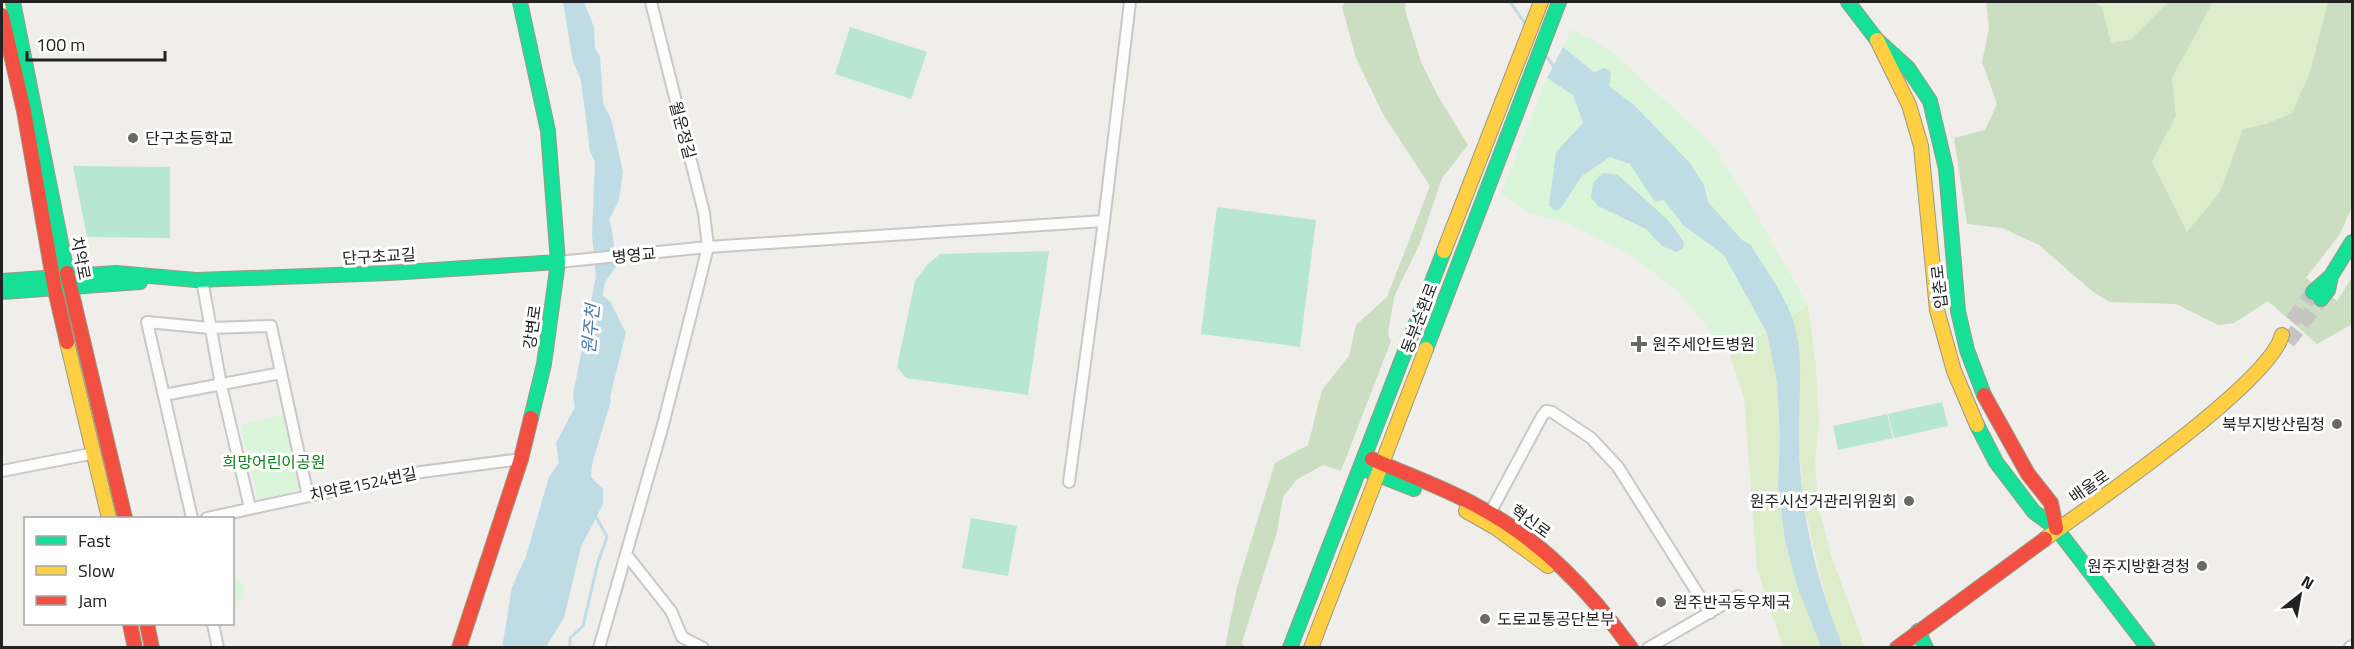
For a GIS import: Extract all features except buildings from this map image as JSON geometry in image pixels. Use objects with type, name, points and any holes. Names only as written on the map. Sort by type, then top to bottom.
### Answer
[{"type":"street","name":"치악로","points":[[13,2],[69,282],[125,517]]},
{"type":"street","name":"강변로","points":[[459,648],[521,459],[544,364],[565,261],[548,131],[520,2]]},
{"type":"street","name":"월운정길","points":[[651,2],[704,213],[708,248]]},
{"type":"street","points":[[1069,482],[1104,221],[1130,2]]},
{"type":"street","name":"동부순환로","points":[[1311,648],[1559,2]]},
{"type":"street","name":"입춘로","points":[[1848,2],[1877,40],[1908,69],[1930,101],[1946,170],[1958,311],[1967,350],[1980,388],[2009,443],[2028,474],[2051,503],[2056,528]]},
{"type":"street","name":"동부순환로","points":[[1290,648],[1538,8]]},
{"type":"street","name":"치악로","points":[[2,16],[24,111],[54,283],[109,517]]},
{"type":"street","name":"입춘로","points":[[1877,40],[1909,105],[1921,146],[1937,310],[1954,372],[1996,462],[2034,512],[2056,528],[2148,648]]},
{"type":"street","points":[[599,648],[663,425],[708,248],[1104,221]]},
{"type":"street","points":[[2317,296],[2320,283],[2331,276],[2352,242]]},
{"type":"street","name":"병영교","points":[[565,261],[708,248]]},
{"type":"street","name":"단구초교길","points":[[54,283],[144,273],[158,277],[202,280],[389,273],[565,261]]},
{"type":"street","name":"치악로","points":[[2,280],[54,283]]},
{"type":"street","points":[[202,280],[221,384],[250,508]]},
{"type":"street","name":"치악로","points":[[2,292],[54,283]]},
{"type":"street","points":[[192,517],[147,322],[210,328],[271,326],[308,496]]},
{"type":"street","name":"배울로","points":[[1897,648],[2194,428],[2245,382],[2283,341]]},
{"type":"street","points":[[164,395],[281,373]]},
{"type":"street","points":[[1490,513],[1542,416],[1546,411],[1552,412],[1590,438],[1618,467],[1710,613]]},
{"type":"street","points":[[2,471],[110,450]]},
{"type":"street","name":"치악로1524번길","points":[[215,517],[421,472],[521,459]]},
{"type":"street","points":[[1361,461],[1379,469]]},
{"type":"street","name":"혁신로","points":[[1379,469],[1490,513],[1566,570],[1597,600],[1631,648]]},
{"type":"street","name":"혁신로","points":[[1379,469],[1461,508],[1496,528],[1548,566],[1591,607],[1623,648]]},
{"type":"street","points":[[626,554],[671,611],[682,637],[703,648]]},
{"type":"street","points":[[1648,648],[1738,596]]},
{"type":"street","points":[[130,625],[135,648]]},
{"type":"street","points":[[147,625],[152,648]]},
{"type":"street","points":[[213,625],[218,648]]},
{"type":"street","points":[[1918,631],[1926,648]]},
{"type":"green space","points":[[1345,2],[1406,2],[1405,10],[1421,62],[1438,96],[1468,145],[1442,178],[1420,243],[1394,297],[1388,334],[1391,341],[1341,471],[1323,465],[1296,480],[1283,497],[1277,532],[1242,642],[1244,647],[1225,647],[1237,587],[1275,463],[1308,445],[1322,390],[1349,356],[1356,325],[1387,297],[1430,186],[1383,114],[1356,58],[1342,7]]},
{"type":"green space","points":[[1986,2],[2093,2],[2102,7],[2111,43],[2130,40],[2168,2],[2213,2],[2172,78],[2176,116],[2152,162],[2187,232],[2220,192],[2243,129],[2266,124],[2292,113],[2310,72],[2328,2],[2352,2],[2352,207],[2340,234],[2306,278],[2337,301],[2352,277],[2352,324],[2317,344],[2268,301],[2234,323],[2218,325],[2176,304],[2110,302],[2093,292],[2039,245],[2002,228],[1967,224],[1954,138],[1985,130],[1997,104],[1982,62],[1989,28]]},
{"type":"green space","points":[[2093,2],[2168,2],[2130,40],[2111,43],[2102,7]]},
{"type":"green space","points":[[2213,2],[2328,2],[2310,72],[2292,113],[2266,124],[2243,129],[2220,192],[2187,232],[2152,162],[2176,116],[2172,78]]},
{"type":"green space","points":[[850,27],[927,52],[911,99],[835,74]]},
{"type":"green space","points":[[1572,29],[1613,53],[1712,145],[1746,197],[1808,306],[1730,355],[1679,292],[1630,254],[1570,224],[1527,212],[1501,194],[1547,78]]},
{"type":"green space","points":[[1587,37],[1613,53],[1712,145],[1746,197],[1808,306],[1816,366],[1819,423],[1815,460],[1818,505],[1832,558],[1865,647],[1843,647],[1829,611],[1803,502],[1799,442],[1799,356]]},
{"type":"green space","points":[[1610,156],[1767,333],[1777,382],[1780,434],[1778,487],[1785,540],[1797,586],[1821,647],[1783,647],[1757,569],[1744,398],[1730,355],[1679,292],[1630,254],[1570,224],[1527,212]]},
{"type":"green space","points":[[73,166],[170,167],[170,238],[87,237]]},
{"type":"green space","points":[[1217,207],[1316,220],[1300,347],[1201,334]]},
{"type":"green space","points":[[1049,251],[1028,395],[906,378],[897,367],[915,281],[927,265],[940,254]]},
{"type":"green space","points":[[1942,402],[1948,426],[1894,438],[1888,414]]},
{"type":"green space","name":"희망어린이공원","points":[[286,414],[302,488],[264,501],[258,498],[241,425]]},
{"type":"green space","points":[[1887,414],[1893,438],[1838,450],[1833,426]]},
{"type":"green space","points":[[971,518],[1017,526],[1008,576],[962,568]]},
{"type":"green space","points":[[234,577],[245,587],[243,598],[234,603]]},
{"type":"water","name":"원주천","points":[[563,2],[584,2],[594,27],[595,49],[600,56],[603,103],[611,119],[623,171],[619,200],[609,220],[616,267],[606,280],[603,296],[610,301],[626,333],[610,397],[611,401],[592,464],[591,477],[603,489],[603,504],[581,547],[564,618],[546,647],[502,648],[512,587],[526,556],[549,477],[559,463],[556,443],[575,407],[573,395],[596,276],[592,235],[595,162],[590,152],[581,80],[573,62]]},
{"type":"water","points":[[1563,47],[1594,72],[1605,68],[1611,73],[1609,86],[1635,106],[1689,162],[1704,185],[1708,202],[1742,240],[1751,245],[1786,303],[1795,328],[1800,360],[1800,469],[1807,521],[1825,598],[1843,647],[1821,647],[1797,586],[1785,540],[1778,487],[1780,434],[1777,382],[1767,333],[1724,255],[1683,225],[1664,200],[1655,202],[1630,164],[1610,157],[1582,176],[1561,208],[1556,211],[1549,206],[1556,152],[1583,123],[1573,95],[1547,78]]},
{"type":"water","points":[[1603,173],[1618,175],[1668,220],[1684,242],[1683,248],[1676,252],[1662,246],[1646,229],[1598,206],[1591,198],[1593,183]]},
{"type":"waterway","points":[[1510,2],[1526,25]]},
{"type":"waterway","points":[[1544,53],[1554,67]]},
{"type":"waterway","points":[[570,648],[570,638],[583,626],[598,562],[607,537],[595,515]]},
{"type":"tunnel","points":[[2292,321],[2313,292]]},
{"type":"tunnel","points":[[2288,342],[2321,299]]},
{"type":"traffic: fast","points":[[13,2],[67,273]]},
{"type":"traffic: fast","points":[[520,2],[548,131],[558,262],[544,364],[531,418]]},
{"type":"traffic: fast","points":[[1426,349],[1559,2]]},
{"type":"traffic: fast","points":[[1848,2],[1877,40],[1908,68],[1930,101],[1946,169],[1958,311],[1967,350],[1984,395]]},
{"type":"traffic: fast","points":[[2313,292],[2331,276],[2352,242]]},
{"type":"traffic: fast","points":[[1290,648],[1444,251]]},
{"type":"traffic: fast","points":[[2,281],[116,273],[196,280],[389,273],[558,262]]},
{"type":"traffic: fast","points":[[2321,299],[2328,290],[2331,276]]},
{"type":"traffic: fast","points":[[2,292],[140,282]]},
{"type":"traffic: fast","points":[[1977,425],[1996,462],[2034,512],[2056,528],[2148,648]]},
{"type":"traffic: fast","points":[[1369,471],[1414,489]]},
{"type":"traffic: fast","points":[[1918,631],[1926,648]]},
{"type":"traffic: slow","points":[[1444,251],[1541,2]]},
{"type":"traffic: slow","points":[[1877,40],[1909,105],[1921,146],[1937,310],[1954,371],[1977,425]]},
{"type":"traffic: slow","points":[[2045,539],[2214,412],[2246,383],[2270,356],[2282,335]]},
{"type":"traffic: slow","points":[[67,342],[109,517]]},
{"type":"traffic: slow","points":[[1311,648],[1426,349]]},
{"type":"traffic: slow","points":[[1466,511],[1496,528],[1548,566]]},
{"type":"traffic: jam","points":[[2,16],[24,111],[55,290],[67,342]]},
{"type":"traffic: jam","points":[[67,273],[125,517]]},
{"type":"traffic: jam","points":[[1984,395],[2028,474],[2051,503],[2056,528]]},
{"type":"traffic: jam","points":[[459,648],[521,459],[531,418]]},
{"type":"traffic: jam","points":[[1372,459],[1464,499],[1522,534],[1581,587],[1631,648]]},
{"type":"traffic: jam","points":[[1897,648],[2045,539]]},
{"type":"traffic: jam","points":[[130,625],[135,648]]},
{"type":"traffic: jam","points":[[147,625],[152,648]]},
{"type":"place","name":"단구초등학교","points":[[133,138]]},
{"type":"place","name":"원주세안트병원","points":[[1639,344]]},
{"type":"place","name":"북부지방산림청","points":[[2337,424]]},
{"type":"place","name":"원주시선거관리위원회","points":[[1909,501]]},
{"type":"place","name":"원주지방환경청","points":[[2202,566]]},
{"type":"place","name":"원주반곡동우체국","points":[[1661,602]]},
{"type":"place","name":"도로교통공단본부","points":[[1485,619]]}]
